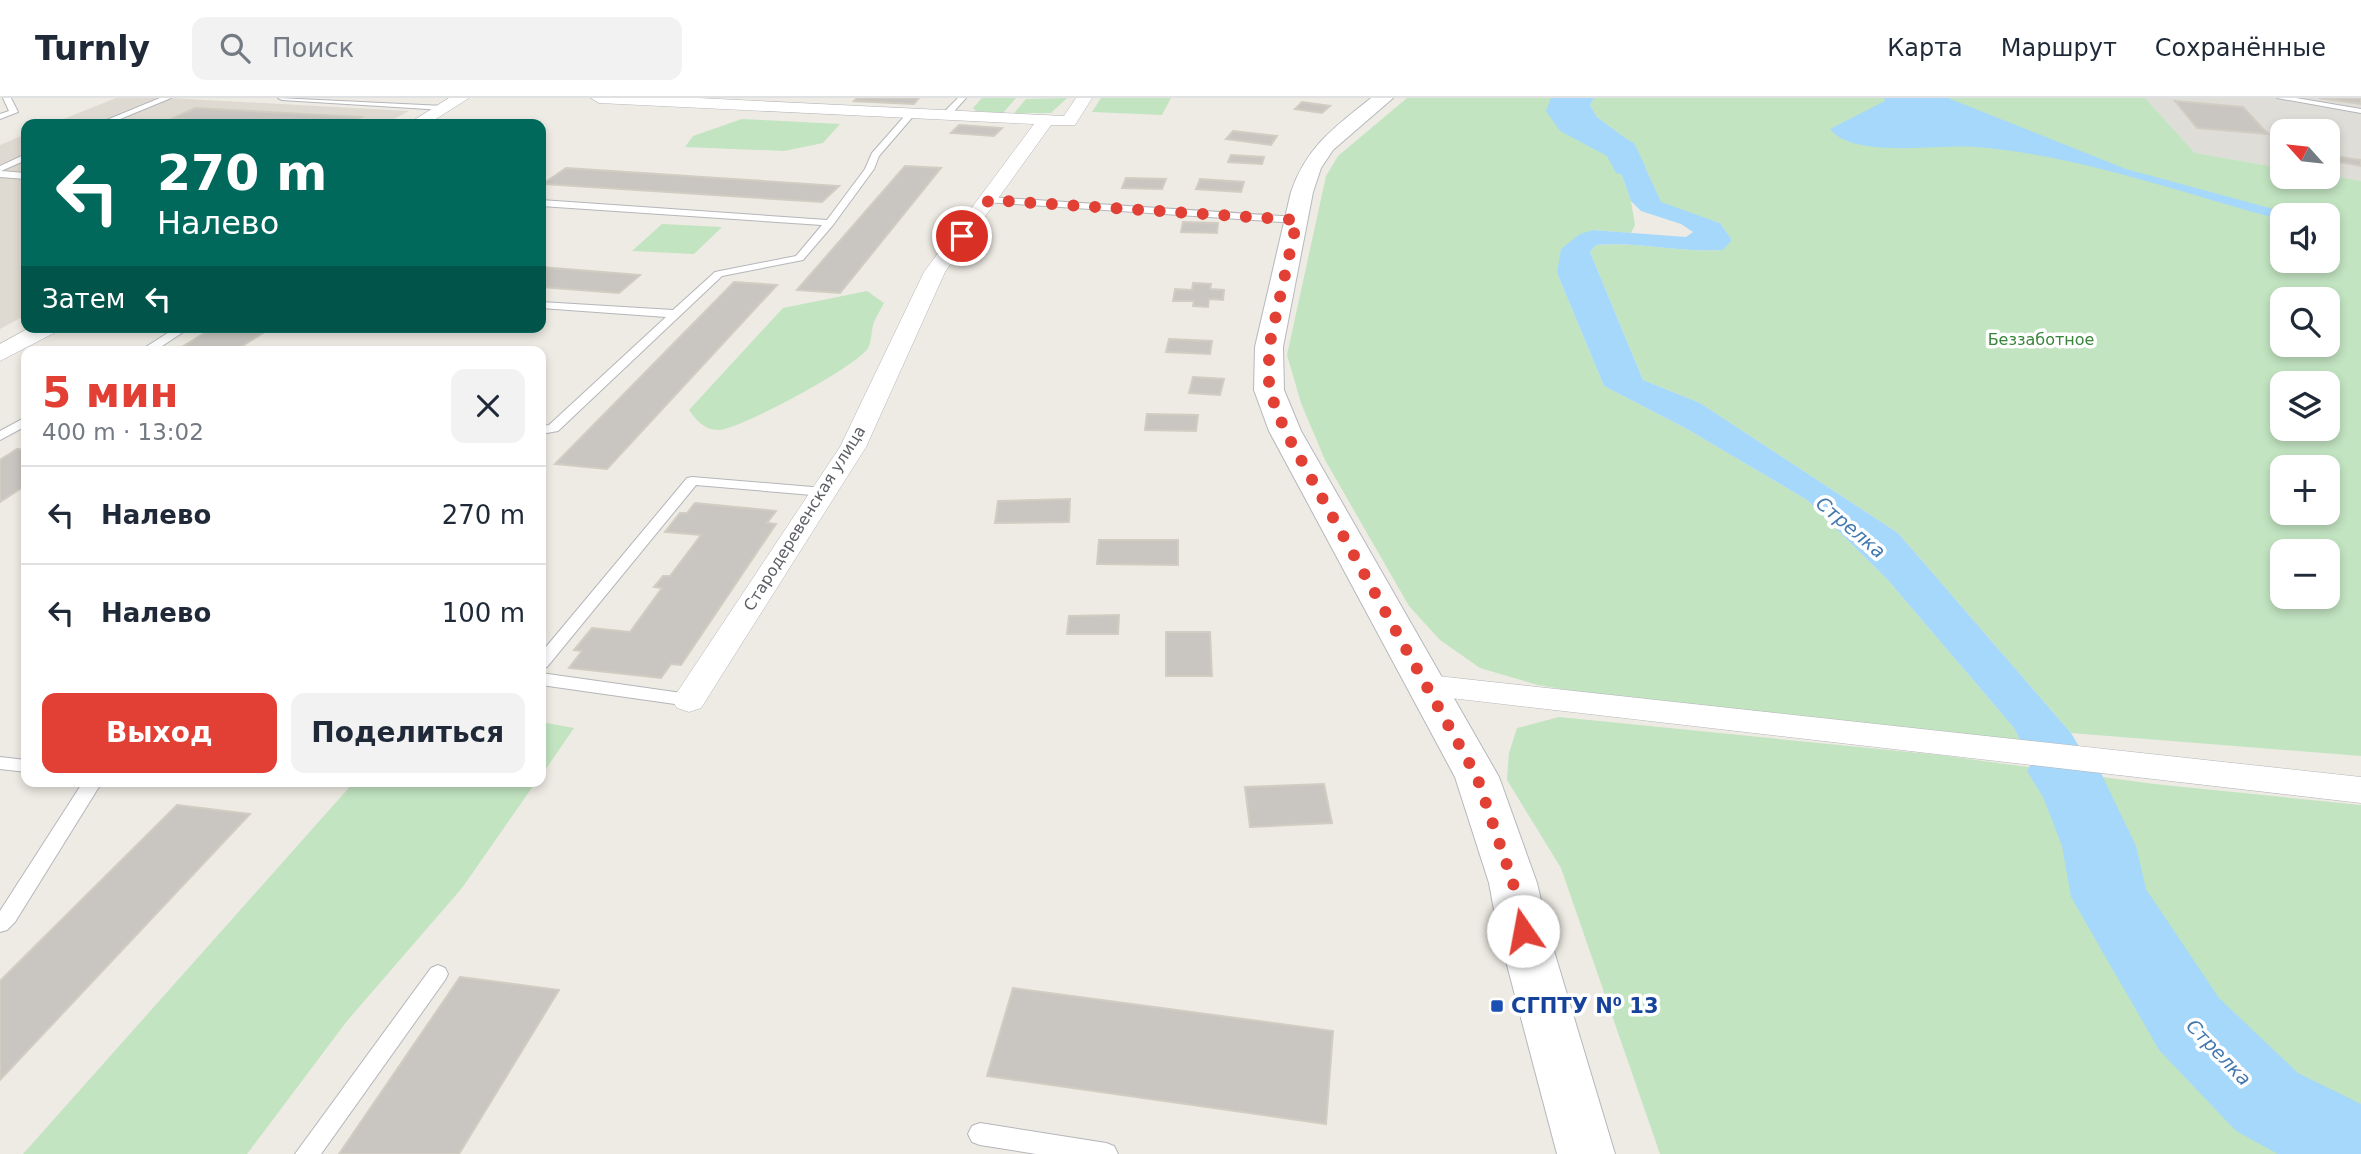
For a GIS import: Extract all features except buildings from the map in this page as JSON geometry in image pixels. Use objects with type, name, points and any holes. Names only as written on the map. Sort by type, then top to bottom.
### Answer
[{"type":"main road","points":[[1382,98],[1325,146],[1310,168],[1269,347],[1269,390],[1285,431],[1477,777],[1513,883],[1523,931],[1586,1154]]},
{"type":"street","points":[[425,119],[461,98]]},
{"type":"street","points":[[599,98],[1069,121],[1084,98]]},
{"type":"street","name":"Стародеревенская улица","points":[[689,700],[853,447],[935,272],[1046,120]]},
{"type":"street","points":[[0,354],[37,333]]},
{"type":"street","points":[[1428,686],[2000,752],[2361,790]]},
{"type":"lane","points":[[0,117],[14,112],[7,98]]},
{"type":"lane","points":[[114,119],[167,98]]},
{"type":"lane","points":[[282,98],[444,108]]},
{"type":"lane","points":[[946,115],[962,98]]},
{"type":"lane","points":[[2281,98],[2361,111]]},
{"type":"lane","points":[[310,109],[328,101]]},
{"type":"lane","points":[[546,429],[553,428],[719,274],[799,258],[830,223],[869,169],[875,155],[912,113]]},
{"type":"lane","points":[[0,172],[21,160]]},
{"type":"lane","points":[[0,172],[21,175]]},
{"type":"lane","points":[[989,200],[1297,220]]},
{"type":"lane","points":[[546,203],[830,223]]},
{"type":"lane","points":[[546,305],[676,314]]},
{"type":"lane","points":[[154,346],[175,333]]},
{"type":"lane","points":[[0,436],[21,424]]},
{"type":"lane","points":[[546,657],[692,481],[824,492]]},
{"type":"lane","points":[[546,680],[689,700]]},
{"type":"lane","points":[[0,763],[21,765]]},
{"type":"lane","points":[[0,924],[8,916],[90,787]]},
{"type":"lane","points":[[307,1154],[438,974]]},
{"type":"lane","points":[[980,1134],[1106,1154]]},
{"type":"shaded area","points":[[116,98],[170,98],[409,111],[394,119],[64,119]]},
{"type":"shaded area","points":[[2145,98],[2361,98],[2361,181],[2340,177],[2340,119],[2270,119],[2270,166],[2195,153]]},
{"type":"shaded area","points":[[21,136],[21,318],[0,329],[0,145]]},
{"type":"green space","points":[[982,98],[1016,98],[1003,113],[976,111],[973,108]]},
{"type":"green space","points":[[1067,98],[1051,113],[1014,113],[1026,99]]},
{"type":"green space","points":[[1101,98],[1171,98],[1162,115],[1092,112]]},
{"type":"green space","points":[[1407,98],[1571,98],[1567,103],[1586,138],[1616,158],[1631,201],[1635,225],[1631,233],[1593,230],[1557,273],[1604,386],[1687,429],[1807,500],[1887,579],[2014,728],[2021,742],[1602,696],[1538,685],[1480,668],[1440,640],[1409,606],[1325,460],[1301,403],[1287,355],[1326,176],[1338,156]]},
{"type":"green space","name":"Беззаботное","points":[[1594,98],[2145,98],[2195,153],[2270,166],[2270,189],[2340,189],[2340,177],[2361,181],[2361,756],[2071,733],[1898,533],[1700,403],[1643,380],[1590,252],[1596,245],[1612,244],[1722,250],[1732,240],[1720,223],[1661,203],[1635,145],[1597,117],[1590,105]]},
{"type":"green space","points":[[742,119],[840,124],[823,143],[784,151],[685,147],[693,136]]},
{"type":"green space","points":[[662,224],[722,227],[694,254],[632,251]]},
{"type":"green space","points":[[867,291],[884,303],[874,322],[868,348],[843,369],[771,409],[729,428],[709,428],[698,421],[689,410],[783,308]]},
{"type":"green space","points":[[1559,717],[1939,755],[2154,784],[2361,805],[2361,1154],[1660,1154],[1561,868],[1507,780],[1509,753],[1517,728]]},
{"type":"green space","points":[[546,723],[574,728],[546,769]]},
{"type":"green space","points":[[350,787],[533,787],[462,888],[347,1021],[247,1154],[23,1154]]},
{"type":"water","points":[[1571,98],[1594,98],[1590,105],[1597,117],[1635,145],[1661,202],[1720,223],[1732,240],[1723,250],[1612,244],[1596,245],[1590,252],[1643,380],[1700,403],[1898,533],[2071,733],[2130,833],[2098,845],[2043,787],[2014,728],[1887,579],[1807,500],[1687,429],[1604,386],[1557,273],[1561,249],[1580,234],[1593,230],[1686,237],[1693,232],[1681,224],[1641,211],[1631,201],[1616,158],[1586,138],[1566,118],[1567,103]]},
{"type":"water","points":[[1884,98],[1948,98],[2126,169],[2270,208],[2270,217],[2130,176],[2053,158],[1975,147],[1876,147],[1841,138],[1830,129],[1885,101]]},
{"type":"waterway","name":"Стрелка","points":[[1570,98],[1564,102],[1562,111],[1572,124],[1622,150],[1628,166]]},
{"type":"waterway","name":"Стрелка","points":[[2062,771],[2075,789],[2099,846],[2109,897],[2189,1024],[2267,1102],[2361,1151]]},
{"type":"place","name":"СГПТУ N⁰ 13","points":[[1497,1006]]},
{"type":"route","points":[[962,236],[989,200],[1297,220],[1269,347],[1269,390],[1285,431],[1477,777],[1513,883],[1523,931]]}]
